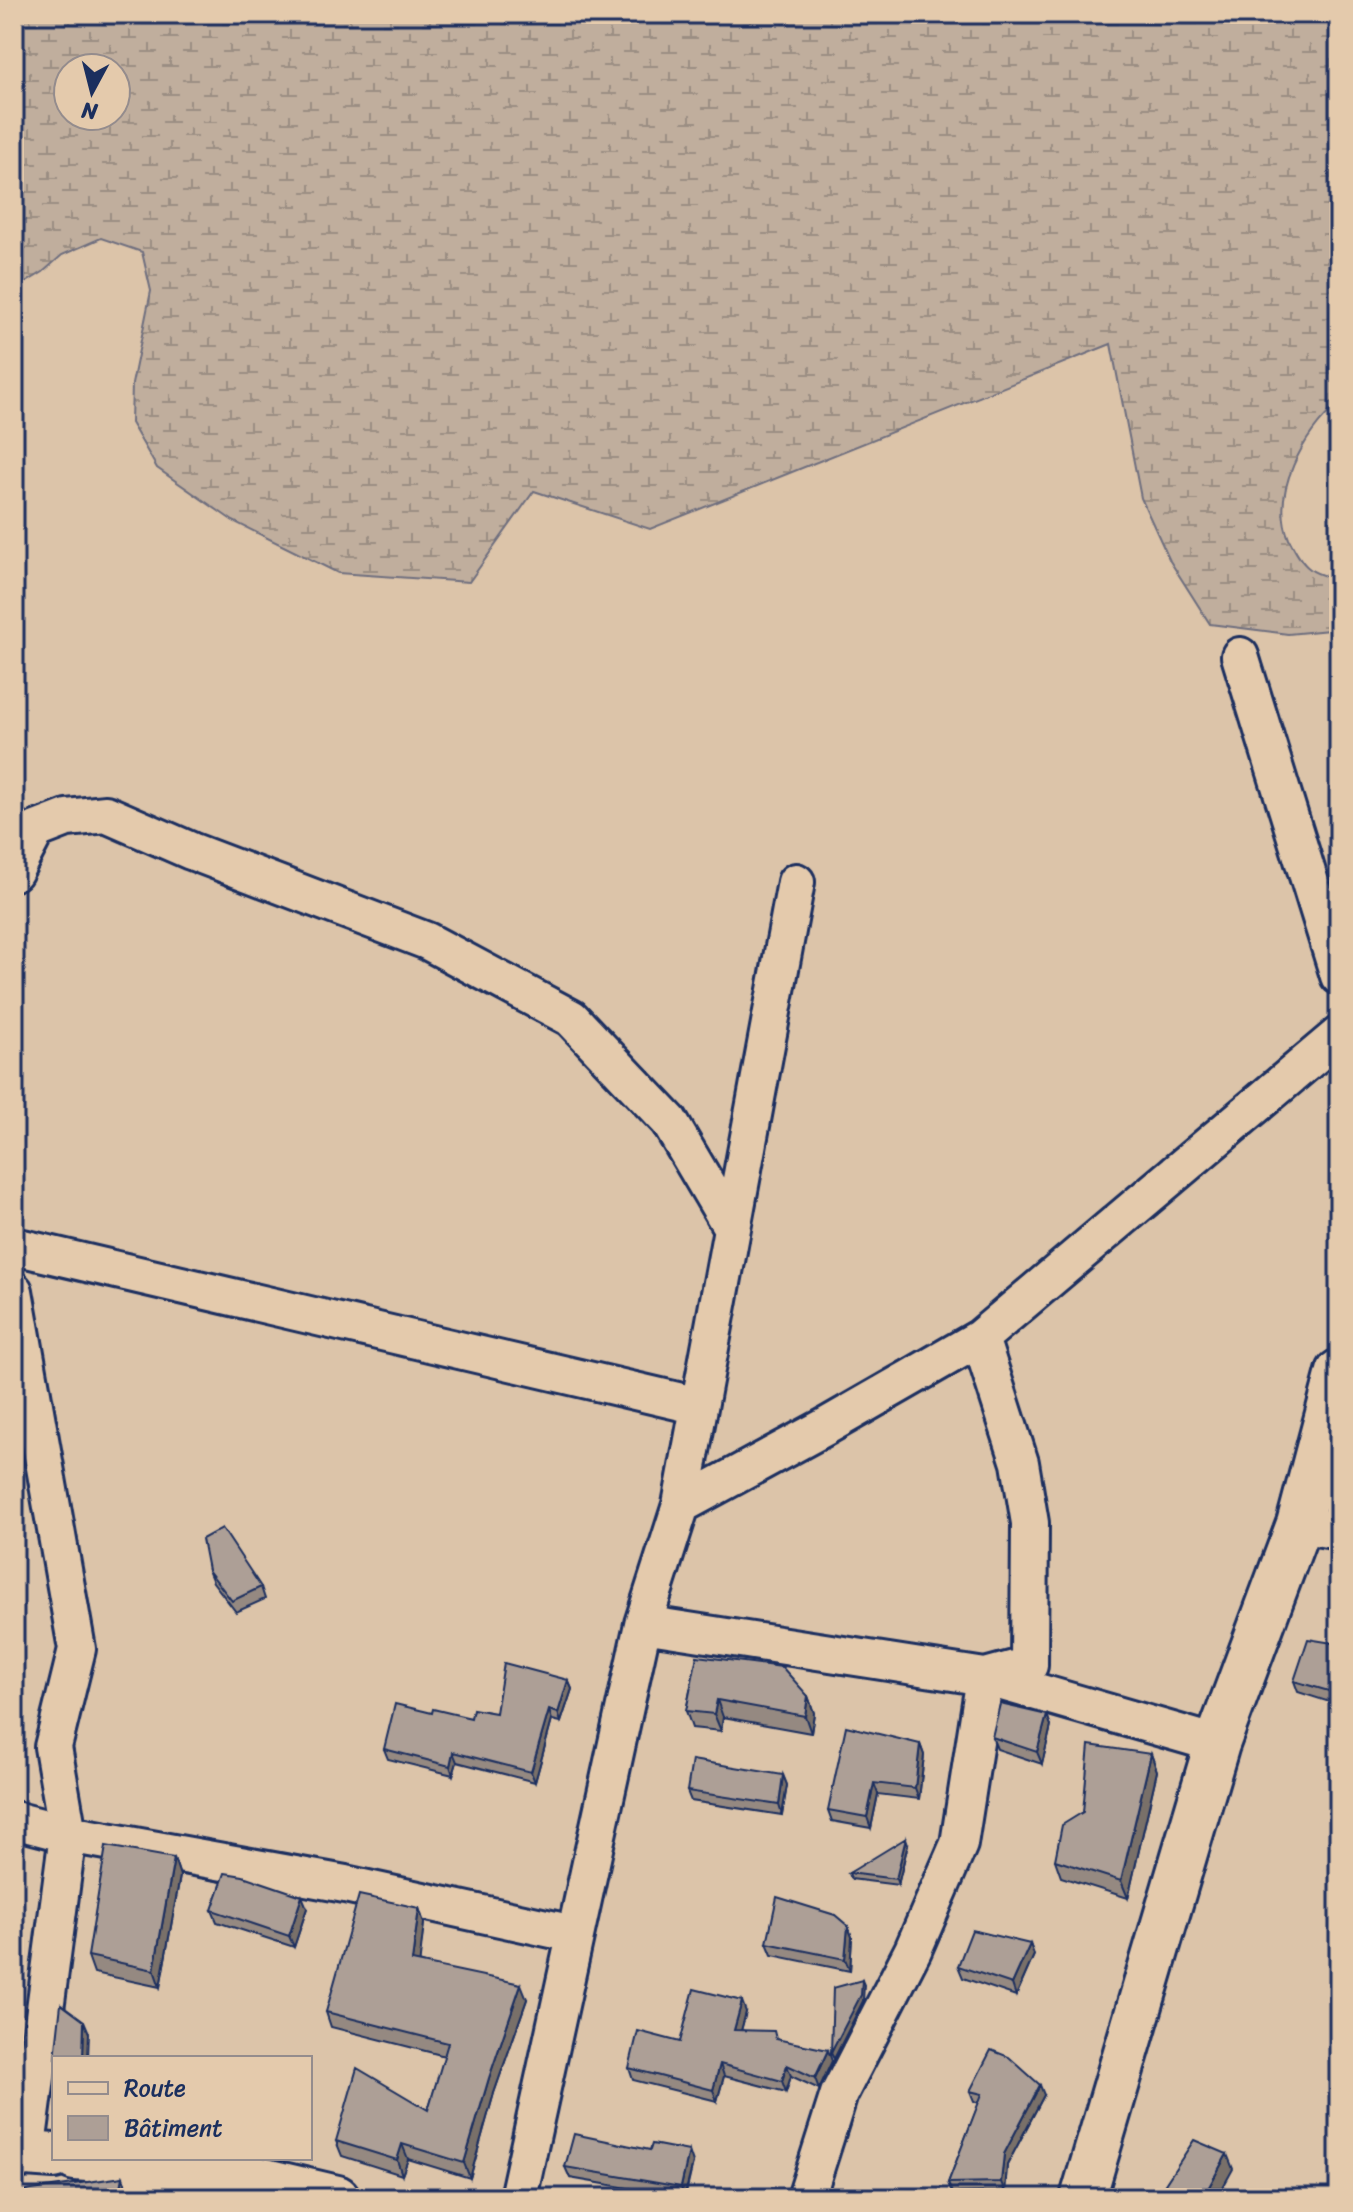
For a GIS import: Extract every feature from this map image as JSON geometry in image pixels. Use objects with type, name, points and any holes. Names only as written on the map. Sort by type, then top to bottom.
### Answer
[{"type":"main road","points":[[1083,2198],[1217,1744],[1319,1528],[1339,1372]]},
{"type":"main road","points":[[102,2160],[210,2168],[337,2198]]},
{"type":"street","points":[[1240,656],[1339,976]]},
{"type":"street","points":[[14,872],[36,830],[67,818],[106,814],[205,856],[427,941],[571,1018],[669,1121],[732,1228]]},
{"type":"street","points":[[518,2198],[643,1624],[681,1505],[796,882]]},
{"type":"street","points":[[681,1505],[980,1338],[1339,1035]]},
{"type":"street","points":[[14,1246],[699,1406]]},
{"type":"street","points":[[14,1291],[77,1649],[53,1747],[68,1834],[31,2156]]},
{"type":"street","points":[[980,1338],[1020,1463],[1030,1523],[1029,1665],[985,1677]]},
{"type":"street","points":[[643,1624],[985,1677],[1217,1744]]},
{"type":"street","points":[[806,2198],[839,2094],[913,1950],[959,1844],[985,1677]]},
{"type":"street","points":[[14,1820],[68,1834],[345,1884],[574,1934]]},
{"type":"green space","points":[[14,14],[1339,14],[1339,403],[1313,431],[1293,465],[1287,484],[1284,521],[1289,539],[1301,560],[1313,571],[1339,580],[1339,629],[1288,634],[1210,624],[1170,561],[1141,498],[1111,344],[650,529],[534,491],[469,582],[338,573],[233,521],[157,468],[131,423],[132,384],[151,291],[142,252],[101,238],[62,255],[22,285],[14,283]]},
{"type":"building","points":[[222,1528],[261,1587],[232,1601],[208,1570],[202,1539]]},
{"type":"building","points":[[1308,1639],[1339,1644],[1339,1694],[1294,1681]]},
{"type":"building","points":[[697,1656],[782,1667],[808,1696],[805,1716],[717,1700],[714,1714],[686,1711]]},
{"type":"building","points":[[504,1663],[568,1680],[558,1713],[549,1710],[531,1772],[453,1752],[450,1766],[384,1749],[395,1704],[471,1718],[473,1709],[496,1713]]},
{"type":"building","points":[[1000,1704],[1047,1715],[1037,1752],[992,1737]]},
{"type":"building","points":[[846,1726],[920,1744],[915,1788],[874,1783],[867,1817],[828,1810]]},
{"type":"building","points":[[1089,1745],[1151,1754],[1121,1881],[1055,1860],[1062,1825],[1083,1812]]},
{"type":"building","points":[[692,1760],[783,1775],[779,1805],[687,1791]]},
{"type":"building","points":[[906,1838],[896,1879],[849,1873]]},
{"type":"building","points":[[106,1846],[174,1858],[154,1970],[88,1956]]},
{"type":"building","points":[[225,1873],[302,1896],[289,1936],[212,1910]]},
{"type":"building","points":[[359,1895],[419,1908],[412,1961],[521,1984],[464,2163],[402,2144],[397,2160],[336,2141],[357,2068],[428,2110],[448,2043],[326,2012]]},
{"type":"building","points":[[777,1897],[835,1915],[848,1926],[845,1959],[767,1943]]},
{"type":"building","points":[[972,1930],[1030,1944],[1012,1984],[958,1966]]},
{"type":"building","points":[[862,1980],[861,1995],[831,2053],[833,1988]]},
{"type":"building","points":[[694,1989],[742,2001],[734,2030],[774,2031],[776,2039],[828,2050],[815,2078],[787,2065],[782,2081],[720,2064],[713,2090],[629,2068],[638,2031],[680,2042]]},
{"type":"building","points":[[61,2004],[84,2021],[83,2056],[55,2056]]},
{"type":"building","points":[[991,2050],[1009,2057],[1040,2085],[1004,2154],[1001,2182],[948,2183],[982,2094],[970,2091]]},
{"type":"building","points":[[574,2134],[650,2150],[652,2144],[689,2151],[681,2187],[565,2167]]},
{"type":"building","points":[[1194,2140],[1227,2154],[1205,2194],[1214,2198],[1156,2198]]},
{"type":"building","points":[[123,2177],[119,2198],[17,2198],[18,2192]]}]
